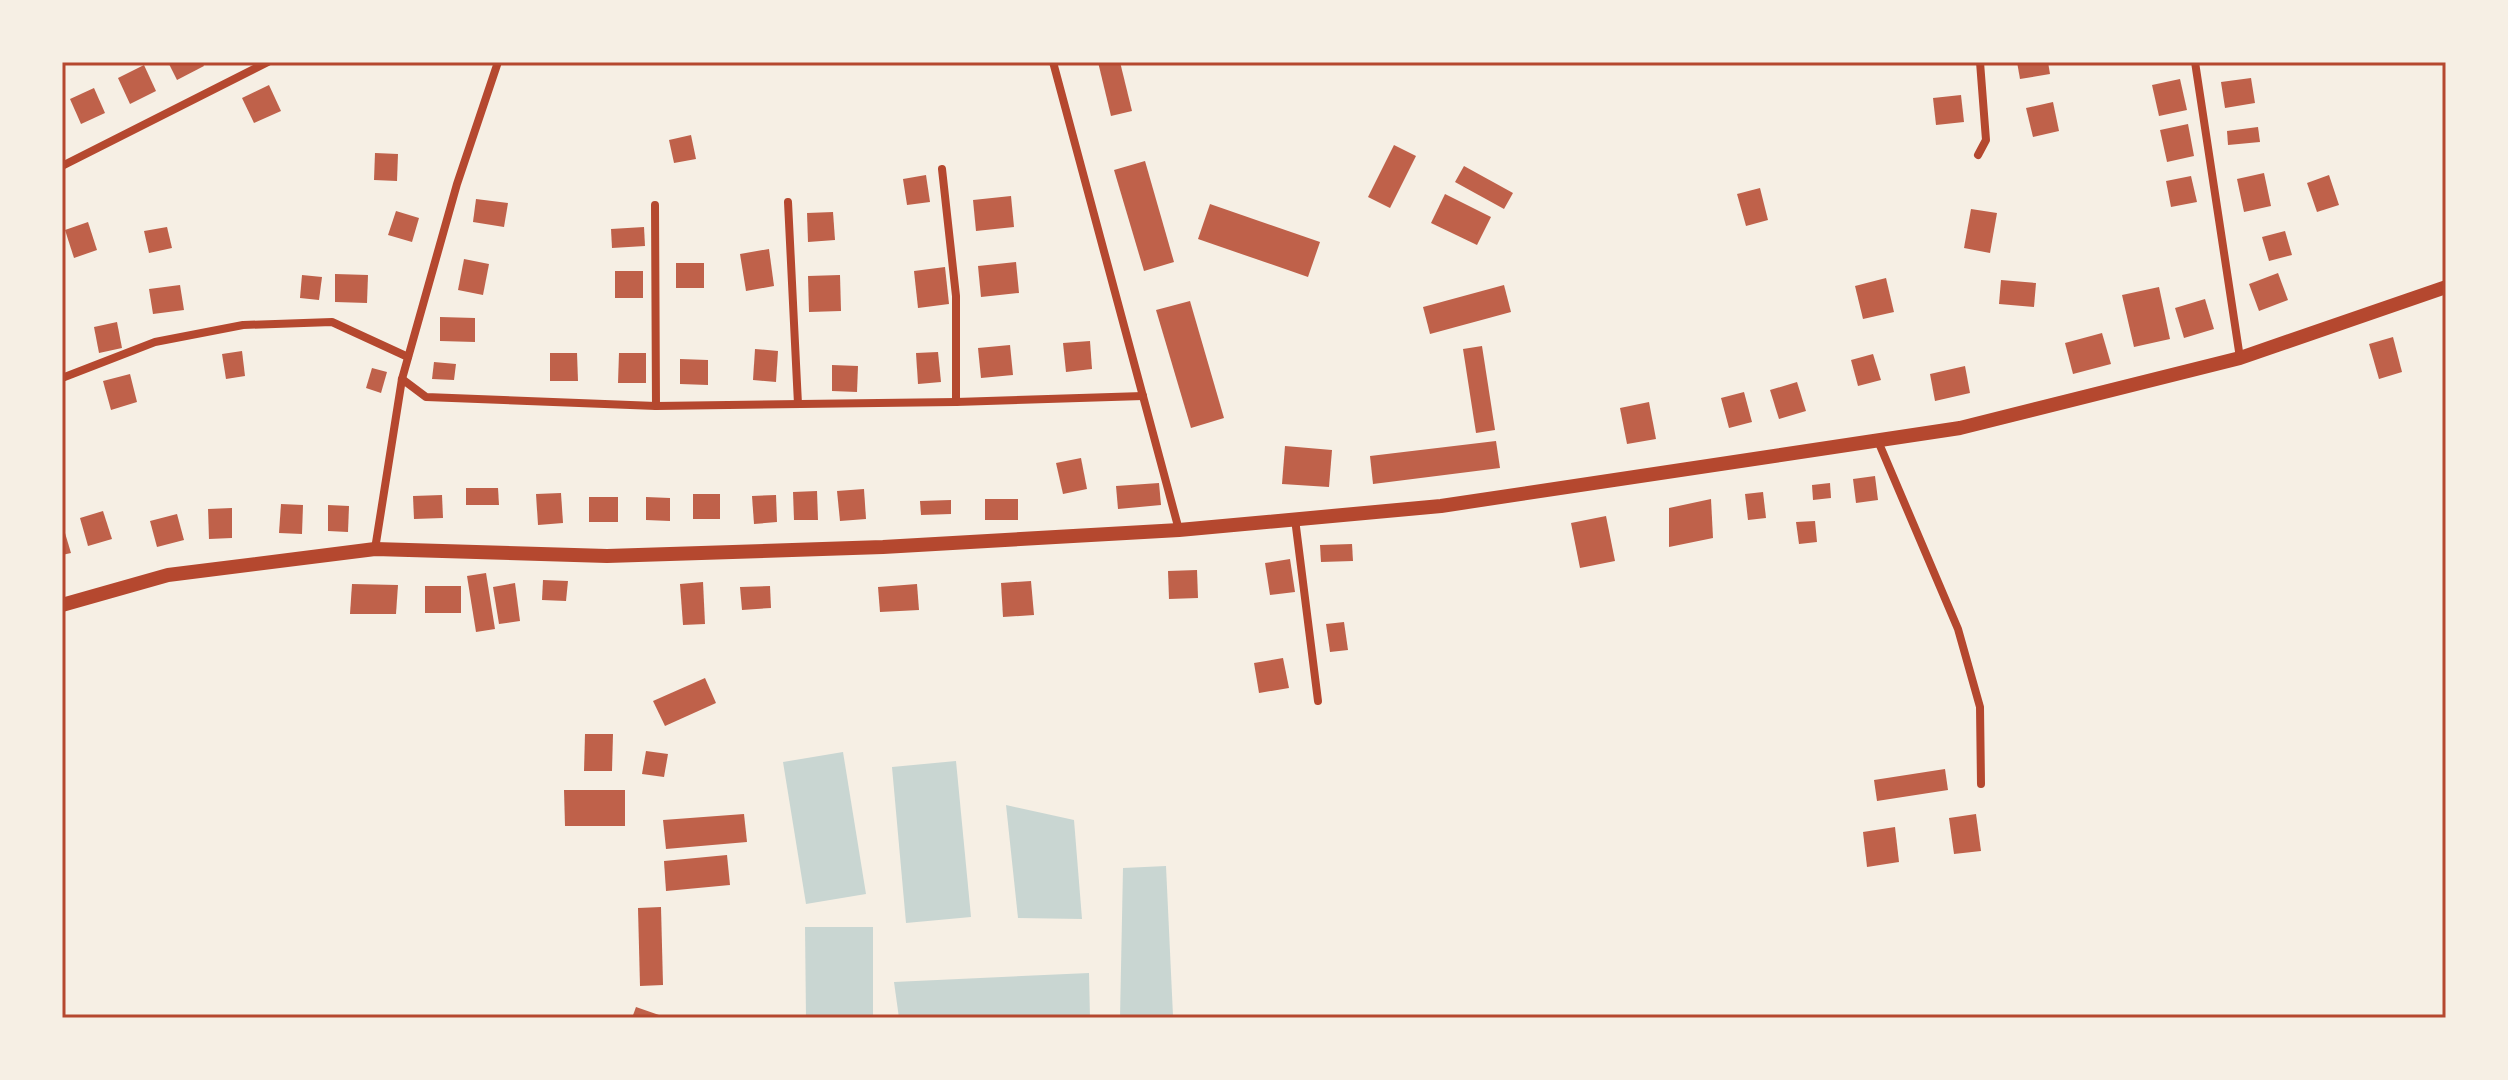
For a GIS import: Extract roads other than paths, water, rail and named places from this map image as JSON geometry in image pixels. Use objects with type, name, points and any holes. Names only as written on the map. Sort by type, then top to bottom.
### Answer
[{"type":"street","points":[[62,166],[268,62]]},
{"type":"street","points":[[375,549],[402,379],[457,184],[498,62]]},
{"type":"street","points":[[1053,62],[1179,530]]},
{"type":"street","points":[[1978,155],[1986,140],[1980,62]]},
{"type":"street","points":[[2195,62],[2240,358]]},
{"type":"street","points":[[942,169],[956,296],[956,402]]},
{"type":"street","points":[[788,202],[798,404]]},
{"type":"street","points":[[655,205],[656,406]]},
{"type":"street","points":[[62,605],[168,575],[375,549],[607,556],[883,547],[1179,530],[1441,506],[1960,428],[2240,358],[2446,287]]},
{"type":"street","points":[[62,378],[155,342],[243,325],[332,322],[408,357]]},
{"type":"street","points":[[402,379],[426,397],[656,406],[1143,396]]},
{"type":"street","points":[[1878,441],[1958,629],[1980,707],[1981,784]]},
{"type":"street","points":[[1295,519],[1318,701]]}]
